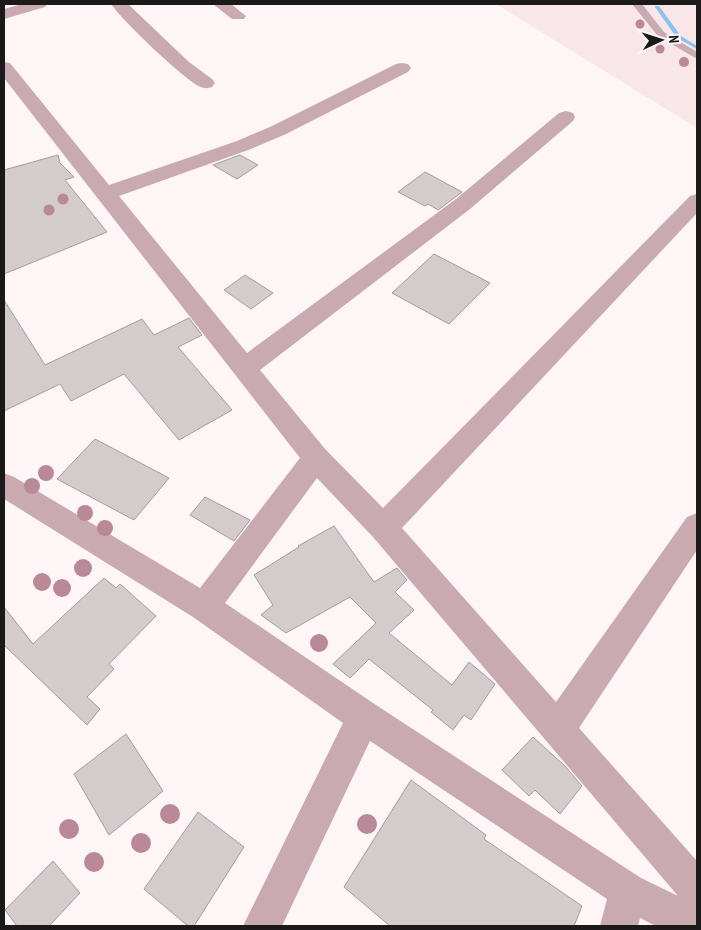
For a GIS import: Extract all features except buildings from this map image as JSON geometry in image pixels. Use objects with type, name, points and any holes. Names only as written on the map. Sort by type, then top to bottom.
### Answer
[{"type":"street","points":[[4,14],[39,4]]},
{"type":"street","points":[[119,4],[183,66],[206,82]]},
{"type":"street","points":[[221,4],[238,16]]},
{"type":"street","points":[[104,194],[253,141],[402,68]]},
{"type":"street","points":[[5,71],[316,458],[383,528],[559,728],[697,889]]},
{"type":"street","points":[[243,369],[463,204],[566,117]]},
{"type":"street","points":[[383,528],[697,201]]},
{"type":"street","points":[[204,607],[316,458]]},
{"type":"street","points":[[4,486],[204,607],[364,717],[623,909],[696,926]]},
{"type":"street","points":[[559,728],[697,526]]},
{"type":"street","points":[[262,926],[364,717]]},
{"type":"lane","points":[[638,4],[661,34],[697,56]]},
{"type":"shaded area","points":[[496,4],[697,4],[697,128]]},
{"type":"waterway","points":[[657,7],[679,37],[697,48]]}]
